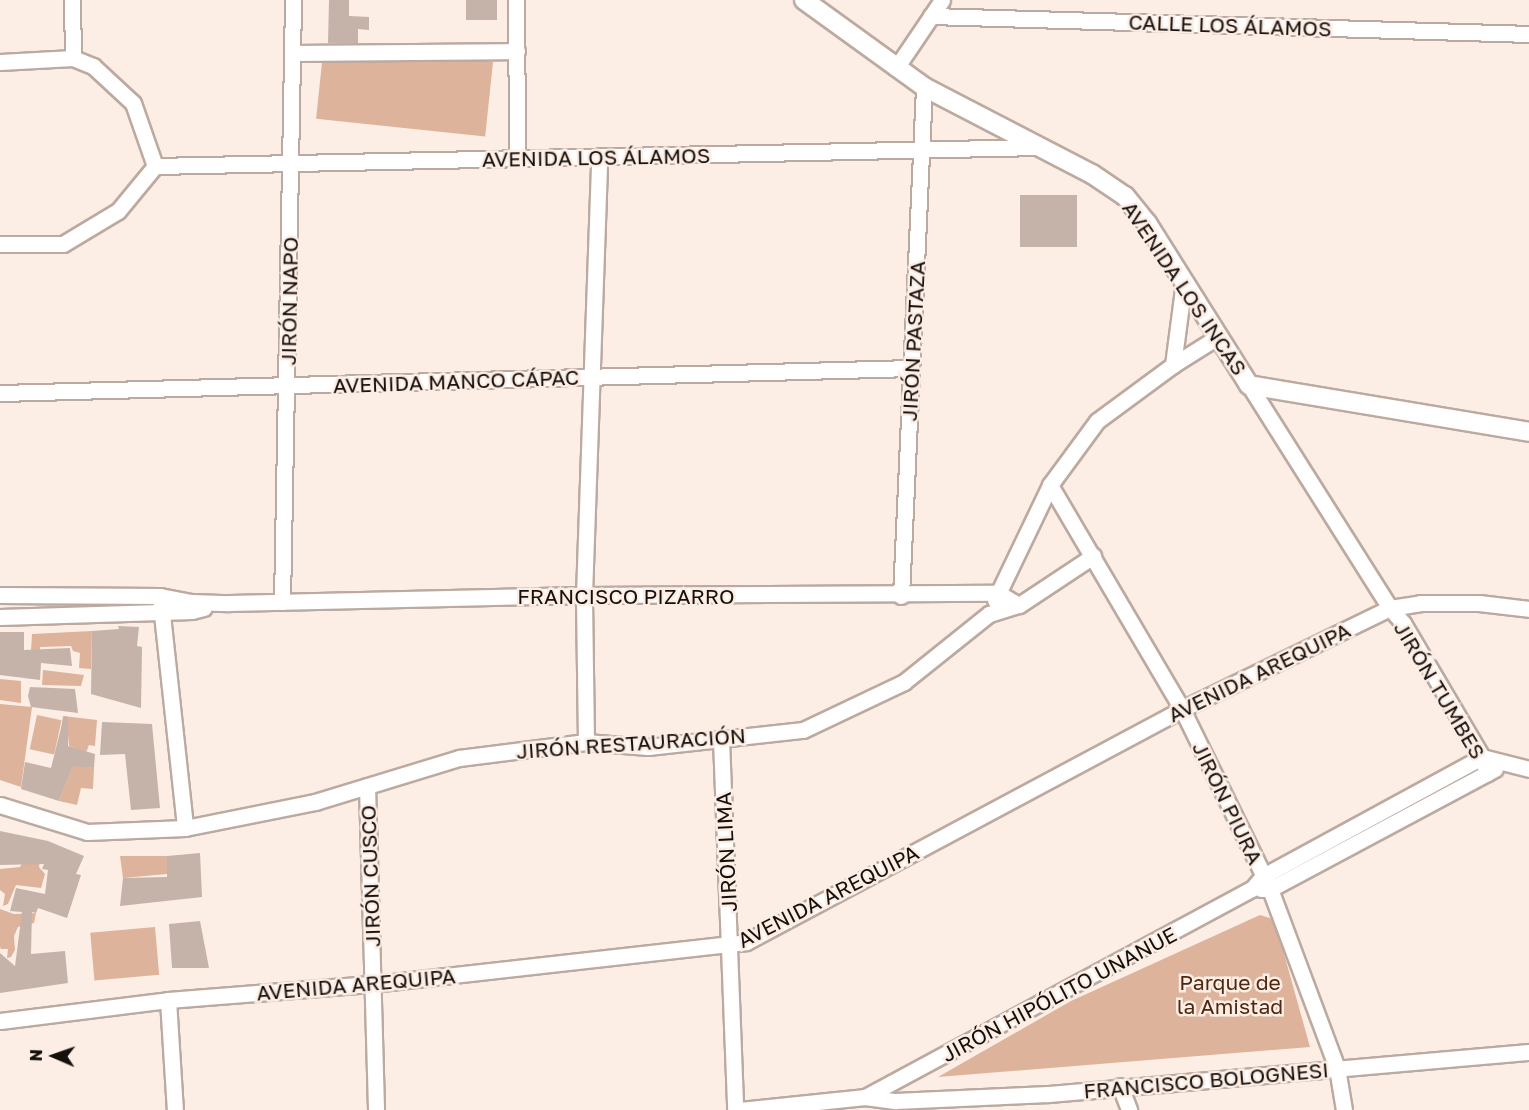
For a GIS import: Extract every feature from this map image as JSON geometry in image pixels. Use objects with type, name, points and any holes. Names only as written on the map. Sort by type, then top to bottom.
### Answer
[{"type":"street","points":[[72,0],[73,58]]},
{"type":"street","name":"JIRÓN NAPO","points":[[282,602],[288,387],[293,0]]},
{"type":"street","points":[[516,0],[517,158]]},
{"type":"street","name":"AVENIDA LOS INCAS","points":[[804,0],[924,87],[1092,174],[1125,196],[1148,224],[1390,608]]},
{"type":"street","points":[[896,68],[942,0]]},
{"type":"street","name":"CALLE LOS ÁLAMOS","points":[[931,16],[1529,34]]},
{"type":"street","points":[[293,53],[517,51]]},
{"type":"street","points":[[0,62],[73,58],[93,66],[133,103],[155,166],[118,211],[63,244],[0,244]]},
{"type":"street","name":"JIRÓN PASTAZA","points":[[901,596],[924,87]]},
{"type":"street","name":"AVENIDA LOS ÁLAMOS","points":[[155,166],[1037,147]]},
{"type":"street","points":[[586,742],[584,595],[599,157]]},
{"type":"street","points":[[1173,365],[1184,281]]},
{"type":"street","name":"JIRÓN RESTAURACIÓN","points":[[989,614],[1050,485],[1097,421],[1173,365],[1219,336]]},
{"type":"street","name":"AVENIDA MANCO CÁPAC","points":[[0,393],[288,387],[911,368]]},
{"type":"street","points":[[1249,385],[1529,432]]},
{"type":"street","name":"JIRÓN PIURA","points":[[1050,485],[1182,709],[1267,883],[1337,1068],[1344,1110]]},
{"type":"street","name":"JIRÓN RESTAURACIÓN","points":[[0,805],[87,832],[185,828],[315,802],[459,758],[586,742],[648,747],[803,730],[904,682],[989,614],[1019,605],[1093,556]]},
{"type":"street","points":[[998,593],[1019,605]]},
{"type":"street","name":"FRANCISCO PIZARRO","points":[[0,596],[160,596],[191,602],[229,603],[584,595],[901,596],[998,593]]},
{"type":"street","points":[[160,596],[185,828]]},
{"type":"street","name":"FRANCISCO PIZARRO","points":[[0,617],[192,611],[229,603]]},
{"type":"street","name":"AVENIDA AREQUIPA","points":[[0,1021],[168,1000],[373,984],[746,942],[1182,709],[1390,608],[1420,603],[1455,603],[1529,609]]},
{"type":"street","name":"JIRÓN TUMBES","points":[[1390,608],[1403,623],[1482,757],[1487,773]]},
{"type":"street","name":"JIRÓN LIMA","points":[[721,739],[731,945],[735,1110]]},
{"type":"street","points":[[1482,757],[1529,769]]},
{"type":"street","name":"JIRÓN HIPÓLITO UNANUE","points":[[1267,883],[1482,757]]},
{"type":"street","name":"JIRÓN HIPÓLITO UNANUE","points":[[865,1097],[1006,1024],[1252,889],[1508,762]]},
{"type":"street","name":"JIRÓN CUSCO","points":[[367,786],[376,1110]]},
{"type":"street","points":[[168,1000],[175,1110]]},
{"type":"street","name":"FRANCISCO BOLOGNESI","points":[[740,1110],[865,1097],[897,1106],[1529,1052]]},
{"type":"street","points":[[889,1083],[897,1106]]},
{"type":"street","points":[[1120,1086],[1129,1110]]},
{"type":"green space","points":[[324,44],[493,62],[485,137],[316,119]]},
{"type":"green space","points":[[92,631],[91,669],[79,668],[80,653],[73,651],[71,646],[40,647],[39,666],[30,668],[32,634]]},
{"type":"green space","points":[[43,670],[84,675],[81,686],[42,685]]},
{"type":"green space","points":[[0,679],[21,681],[21,703],[0,700]]},
{"type":"green space","points":[[0,704],[32,707],[21,787],[0,780]]},
{"type":"green space","points":[[37,715],[61,720],[54,754],[30,749]]},
{"type":"green space","points":[[63,716],[97,720],[95,746],[89,745],[81,766],[94,768],[93,789],[81,788],[77,805],[59,801],[79,750],[69,746],[68,735],[61,729]]},
{"type":"green space","points":[[29,850],[40,861],[39,867],[45,874],[41,888],[16,885],[8,904],[3,906],[5,894],[0,890],[0,869],[20,867]]},
{"type":"green space","points":[[120,856],[167,856],[167,874],[123,878]]},
{"type":"green space","points":[[0,909],[14,914],[36,913],[34,923],[18,927],[14,936],[15,950],[11,957],[7,958],[8,949],[0,947]]},
{"type":"green space","name":"Parque de la Amistad","points":[[1260,915],[1270,918],[1276,925],[1310,1047],[938,1077],[1071,1001]]},
{"type":"green space","points":[[155,927],[159,975],[94,980],[90,933]]},
{"type":"building","points":[[329,0],[349,0],[349,16],[369,17],[369,30],[358,29],[358,43],[328,43]]},
{"type":"building","points":[[466,0],[497,0],[497,20],[466,20]]},
{"type":"building","points":[[1020,195],[1077,195],[1077,247],[1020,247]]},
{"type":"building","points":[[118,626],[139,627],[137,646],[142,647],[141,708],[91,694],[92,631],[119,629]]},
{"type":"building","points":[[0,632],[24,632],[24,650],[70,648],[72,666],[41,663],[40,680],[0,675]]},
{"type":"building","points":[[30,687],[75,689],[78,713],[31,707],[28,696]]},
{"type":"building","points":[[64,716],[68,717],[68,746],[95,754],[94,768],[73,766],[59,801],[21,789],[25,762],[51,768]]},
{"type":"building","points":[[102,722],[152,724],[160,808],[131,810],[125,754],[100,755]]},
{"type":"building","points":[[0,831],[48,841],[84,856],[76,874],[81,875],[67,918],[38,908],[36,913],[32,912],[31,954],[65,951],[68,983],[0,993],[0,953],[15,966],[22,912],[10,911],[16,888],[45,894],[48,870],[42,869],[44,864],[0,865]]},
{"type":"building","points":[[200,853],[202,897],[120,906],[123,878],[167,877],[167,856]]},
{"type":"building","points":[[200,921],[209,968],[172,968],[169,924]]}]
